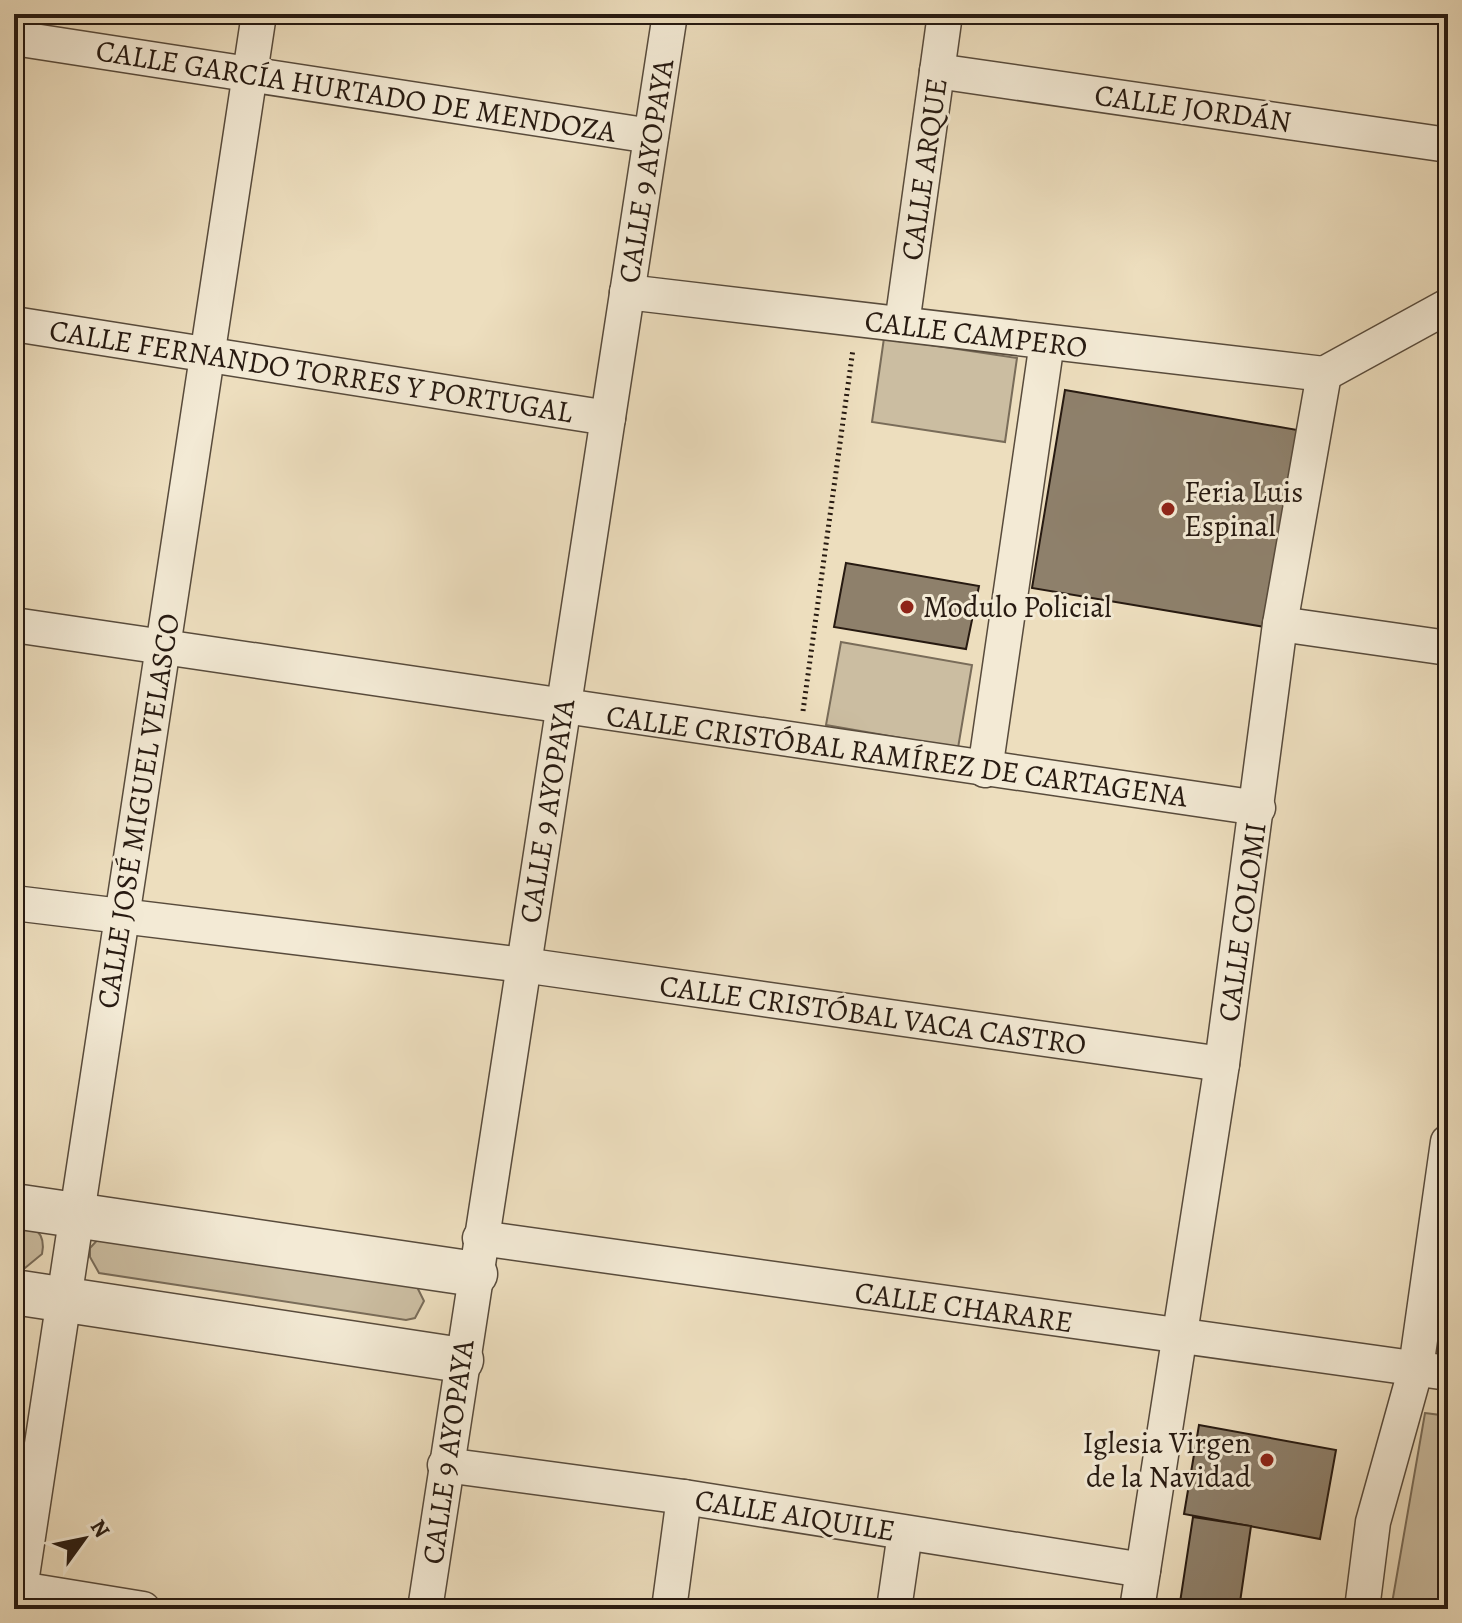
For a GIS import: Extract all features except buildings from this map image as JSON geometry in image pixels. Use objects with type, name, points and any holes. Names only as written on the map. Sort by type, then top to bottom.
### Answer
[{"type":"street","name":"CALLE JOSÉ MIGUEL VELASCO","points":[[17,1596],[259,14]]},
{"type":"street","name":"CALLE 9 AYOPAYA","points":[[425,1609],[670,14]]},
{"type":"street","name":"CALLE ARQUE","points":[[902,324],[945,14]]},
{"type":"street","name":"CALLE GARCÍA HURTADO DE MENDOZA","points":[[14,38],[651,136]]},
{"type":"street","name":"CALLE JORDÁN","points":[[937,71],[1448,145]]},
{"type":"street","name":"CALLE CAMPERO","points":[[627,292],[1324,374]]},
{"type":"street","points":[[1324,374],[1448,306]]},
{"type":"street","name":"CALLE FERNANDO TORRES Y PORTUGAL","points":[[14,324],[608,418]]},
{"type":"street","points":[[985,770],[1047,342]]},
{"type":"street","name":"CALLE COLOMI","points":[[1137,1609],[1222,1064],[1280,624],[1324,374]]},
{"type":"street","points":[[1280,624],[1448,648]]},
{"type":"street","name":"CALLE CRISTÓBAL RAMÍREZ DE CARTAGENA","points":[[14,625],[1258,808]]},
{"type":"street","name":"CALLE CRISTÓBAL VACA CASTRO","points":[[14,903],[523,965],[1222,1064]]},
{"type":"street","points":[[1362,1609],[1373,1522],[1432,1370],[1448,1142]]},
{"type":"street","points":[[14,1206],[478,1256]]},
{"type":"street","name":"CALLE CHARARE","points":[[478,1256],[1432,1370]]},
{"type":"street","points":[[14,1292],[461,1360]]},
{"type":"street","name":"CALLE AIQUILE","points":[[445,1465],[684,1497],[1143,1570]]},
{"type":"street","points":[[669,1609],[684,1497]]},
{"type":"street","points":[[894,1609],[905,1533]]},
{"type":"street","points":[[17,1596],[143,1609]]},
{"type":"path","points":[[799,742],[857,320]]},
{"type":"shaded area","points":[[884,338],[1017,358],[1005,442],[872,422]]},
{"type":"shaded area","points":[[841,642],[972,665],[958,748],[826,725]]},
{"type":"shaded area","points":[[14,1219],[37,1230],[42,1240],[42,1254],[25,1268],[14,1266]]},
{"type":"shaded area","points":[[102,1235],[417,1287],[424,1301],[415,1318],[406,1320],[99,1273],[90,1257],[90,1248]]},
{"type":"shaded area","points":[[1425,1413],[1448,1416],[1448,1609],[1391,1609]]},
{"type":"place","name":"Feria Luis Espinal","points":[[1168,509]]},
{"type":"place","name":"Modulo Policial","points":[[907,607]]},
{"type":"place","name":"Iglesia Virgen de la Navidad","points":[[1267,1460]]}]
